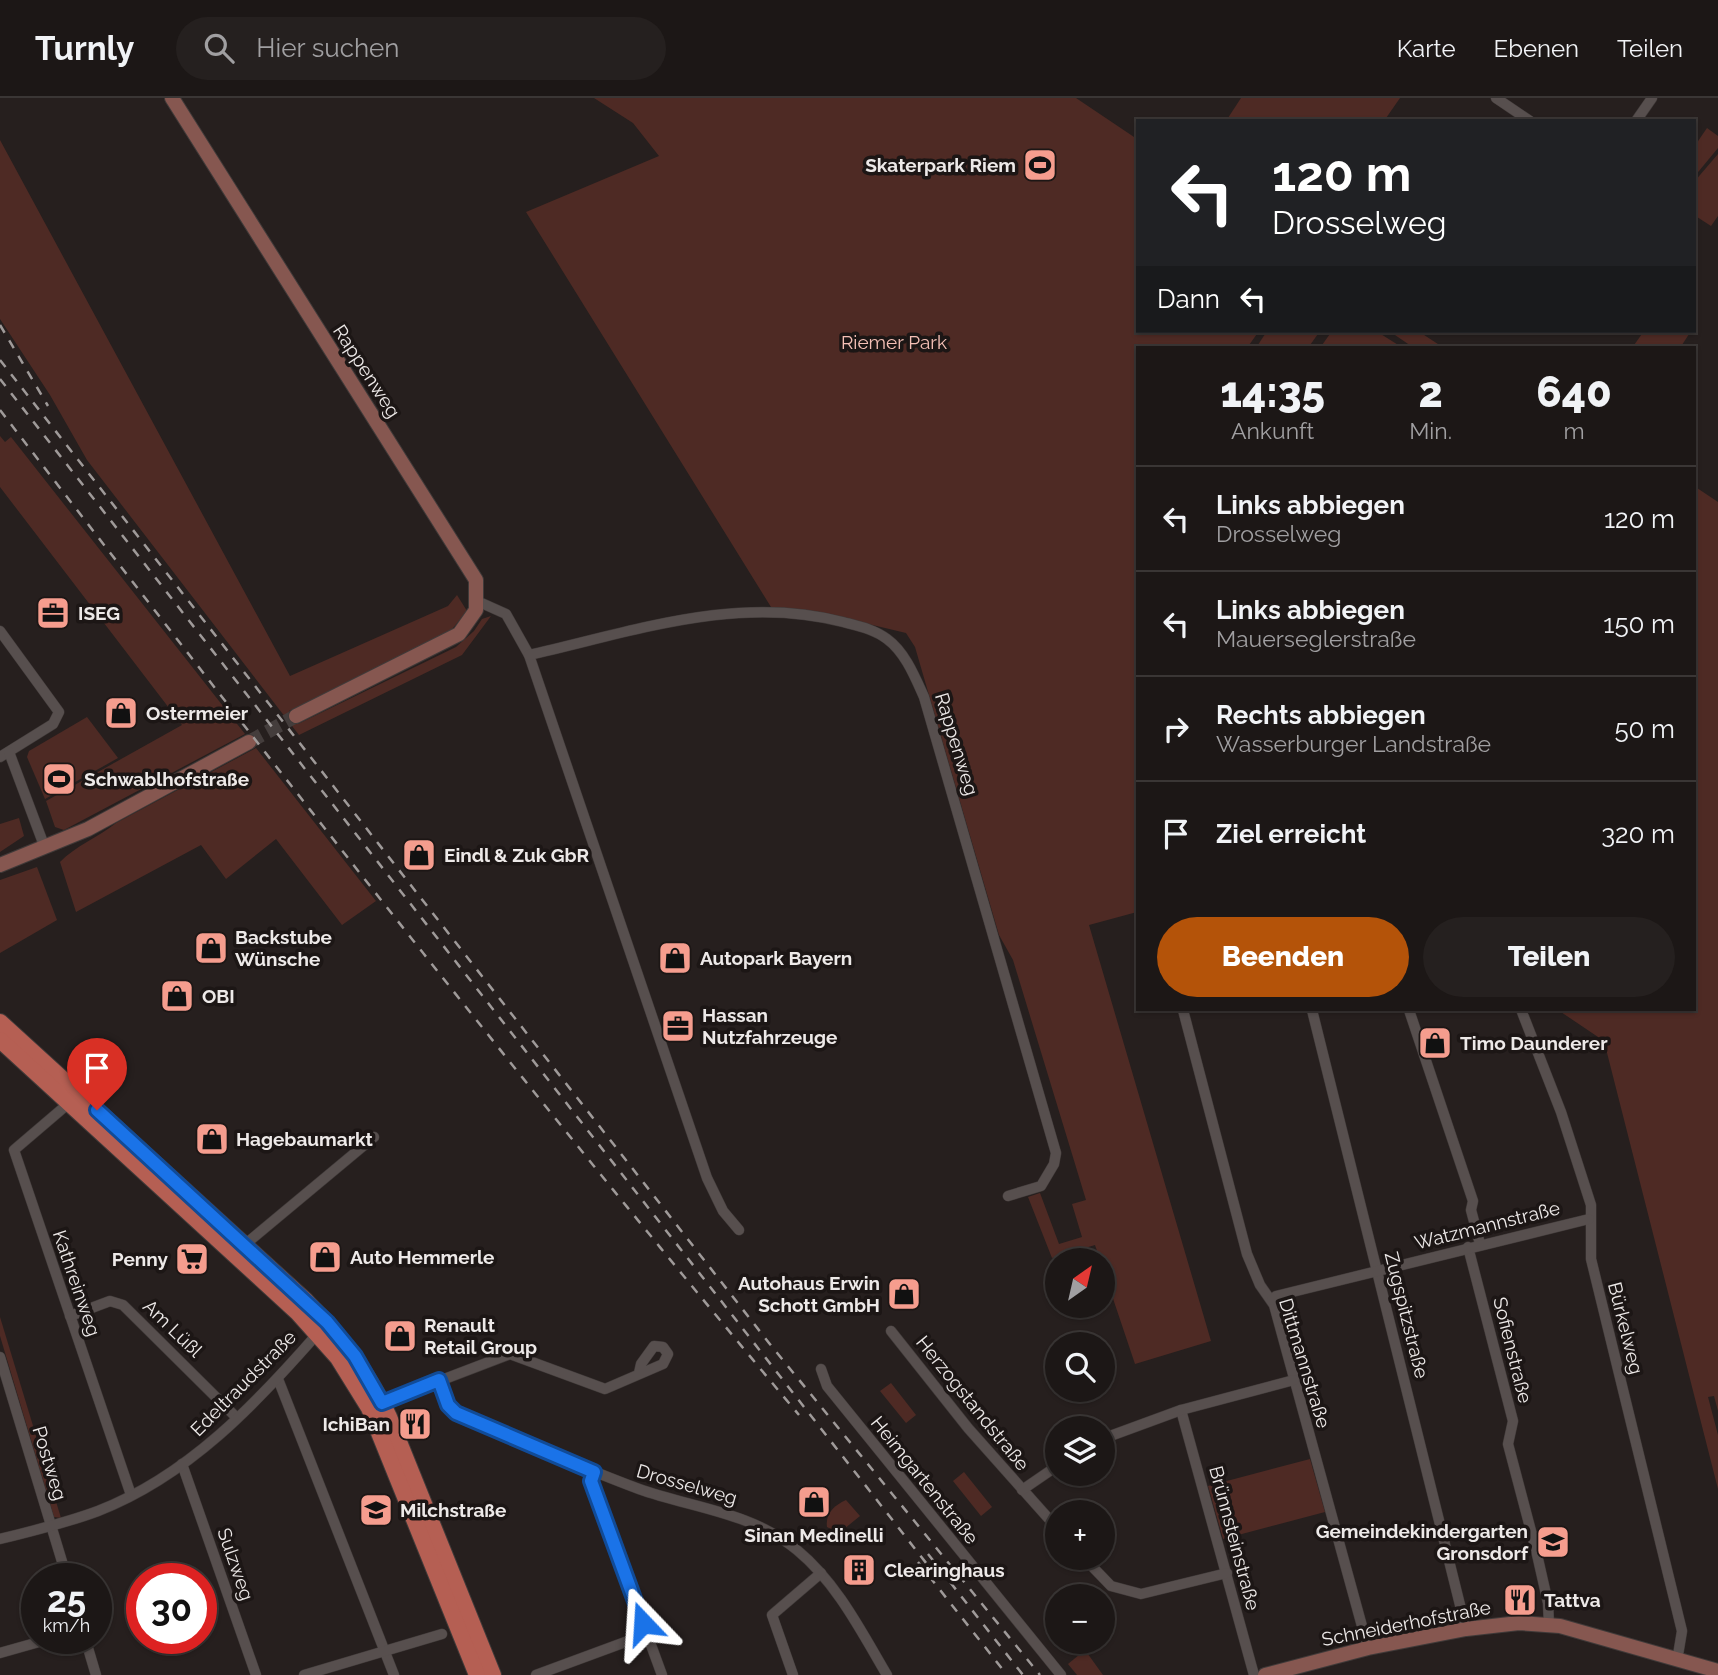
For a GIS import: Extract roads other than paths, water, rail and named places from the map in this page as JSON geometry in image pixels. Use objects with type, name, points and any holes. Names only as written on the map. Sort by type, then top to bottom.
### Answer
[{"type":"main road","points":[[0,1022],[239,1250],[318,1333],[376,1406],[477,1675]]},
{"type":"main road","points":[[0,1040],[69,1103],[340,1336],[376,1406],[493,1675]]},
{"type":"street","name":"Rappenweg","points":[[172,98],[472,571],[477,601]]},
{"type":"street","points":[[1496,98],[1527,119]]},
{"type":"street","points":[[1637,119],[1652,98]]},
{"type":"street","points":[[296,716],[451,639],[471,620],[477,601],[506,614],[529,654],[707,1178],[723,1211],[739,1230]]},
{"type":"street","name":"Rappenweg","points":[[529,654],[717,612],[777,611],[818,615],[871,629],[889,639],[901,652],[924,697],[1056,1153],[1054,1164],[1041,1186],[1008,1196]]},
{"type":"street","points":[[0,631],[60,712],[53,724],[4,754],[45,848]]},
{"type":"street","points":[[0,865],[88,829],[249,741]]},
{"type":"street","name":"Dittmannstraße","points":[[1183,1011],[1247,1254],[1260,1285],[1272,1300],[1368,1648]]},
{"type":"street","name":"Zugspitzstraße","points":[[1312,1011],[1466,1629]]},
{"type":"street","points":[[1409,1011],[1473,1200],[1471,1210],[1480,1244]]},
{"type":"street","name":"Bürkelweg","points":[[1523,1011],[1570,1137],[1591,1205],[1591,1259],[1682,1630],[1677,1661]]},
{"type":"street","name":"Kathreinweg","points":[[69,1103],[14,1150],[131,1495]]},
{"type":"street","points":[[239,1250],[374,1137]]},
{"type":"street","name":"Watzmannstraße","points":[[1272,1300],[1276,1296],[1468,1247],[1590,1219]]},
{"type":"street","name":"Sofienstraße","points":[[1468,1247],[1513,1421],[1507,1444],[1536,1550],[1548,1603],[1549,1625]]},
{"type":"street","name":"Am Lüßl","points":[[70,1316],[110,1301],[123,1305],[237,1418]]},
{"type":"street","name":"Herzogstandstraße","points":[[891,1331],[968,1428],[1045,1515]]},
{"type":"street","name":"Edeltraudstraße","points":[[0,1539],[51,1527],[131,1495],[182,1464],[278,1379],[318,1333]]},
{"type":"street","points":[[376,1406],[510,1354],[606,1389],[639,1373]]},
{"type":"street","name":"Postweg","points":[[0,1357],[62,1563]]},
{"type":"street","name":"Heimgartenstraße","points":[[821,1368],[827,1387],[1062,1675]]},
{"type":"street","points":[[278,1379],[394,1675]]},
{"type":"street","name":"Drosselweg","points":[[439,1380],[448,1405],[456,1413],[642,1490],[739,1517],[790,1545],[835,1589],[887,1675]]},
{"type":"street","points":[[1115,1434],[1181,1410],[1294,1380]]},
{"type":"street","name":"Brünnsteinstraße","points":[[1181,1410],[1254,1675]]},
{"type":"street","name":"Sulzweg","points":[[182,1464],[256,1675]]},
{"type":"street","points":[[594,1472],[591,1481],[662,1675]]},
{"type":"street","points":[[1022,1490],[1045,1474]]},
{"type":"street","points":[[1096,1570],[1111,1586],[1142,1594],[1227,1573]]},
{"type":"street","points":[[793,1675],[772,1615],[821,1573]]},
{"type":"street","name":"Schneiderhofstraße","points":[[1265,1675],[1368,1648],[1507,1623],[1549,1625],[1718,1671]]},
{"type":"street","points":[[304,1675],[442,1634]]},
{"type":"street","points":[[536,1675],[647,1634]]},
{"type":"street","points":[[0,1653],[21,1647]]},
{"type":"street","points":[[90,1654],[96,1675]]},
{"type":"tunnel","points":[[249,742],[296,716]]},
{"type":"railway","points":[[0,325],[48,406]]},
{"type":"railway","points":[[0,360],[769,1343],[1040,1675]]},
{"type":"railway","points":[[0,379],[930,1568]]},
{"type":"railway","points":[[0,410],[394,917],[696,1292],[799,1415]]},
{"type":"railway","points":[[928,1554],[1023,1675]]},
{"type":"railway","points":[[918,1562],[1007,1675]]},
{"type":"place","name":"Skaterpark Riem","points":[[1040,165]]},
{"type":"place","name":"ISEG","points":[[53,613]]},
{"type":"place","name":"Ostermeier","points":[[121,713]]},
{"type":"place","name":"Schwablhofstraße","points":[[59,779]]},
{"type":"place","name":"Eindl & Zuk GbR","points":[[419,855]]},
{"type":"place","name":"Backstube Wünsche","points":[[211,948]]},
{"type":"place","name":"Autopark Bayern","points":[[675,958]]},
{"type":"place","name":"OBI","points":[[177,996]]},
{"type":"place","name":"Hassan Nutzfahrzeuge","points":[[678,1026]]},
{"type":"place","name":"Timo Daunderer","points":[[1435,1043]]},
{"type":"place","name":"Hagebaumarkt","points":[[212,1139]]},
{"type":"place","name":"Auto Hemmerle","points":[[325,1257]]},
{"type":"place","name":"Penny","points":[[192,1259]]},
{"type":"place","name":"Autohaus Erwin Schott GmbH","points":[[904,1294]]},
{"type":"place","name":"Renault Retail Group","points":[[400,1336]]},
{"type":"place","name":"IchiBan","points":[[415,1424]]},
{"type":"place","name":"Sinan Medinelli","points":[[814,1502]]},
{"type":"place","name":"Milchstraße","points":[[376,1510]]},
{"type":"place","name":"Gemeindekindergarten Gronsdorf","points":[[1553,1542]]},
{"type":"place","name":"Clearinghaus","points":[[859,1570]]},
{"type":"place","name":"Tattva","points":[[1520,1600]]},
{"type":"park label","name":"Riemer Park","points":[[894,342]]}]
